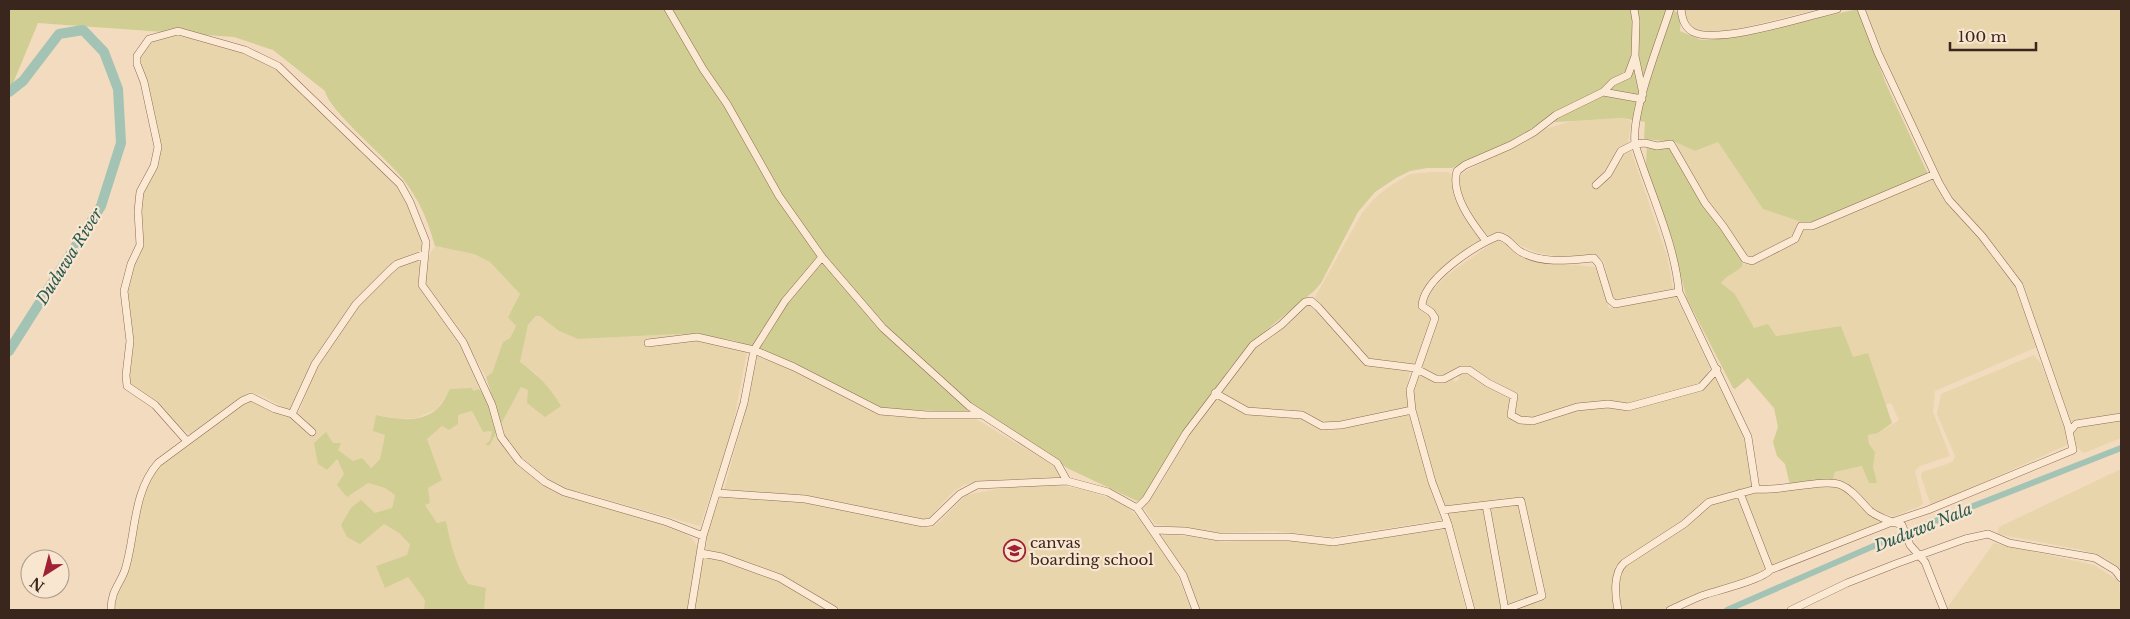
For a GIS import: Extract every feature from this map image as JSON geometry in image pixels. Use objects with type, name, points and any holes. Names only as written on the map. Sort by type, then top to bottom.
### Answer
[{"type":"street","points":[[668,9],[703,69],[727,104],[779,196],[822,257],[883,328],[981,415],[1057,463],[1067,481]]},
{"type":"street","points":[[1634,9],[1636,21],[1635,56],[1642,96]]},
{"type":"street","points":[[1670,9],[1642,96],[1634,136],[1635,144],[1670,244],[1677,269],[1679,292],[1748,437],[1756,489]]},
{"type":"street","points":[[1681,9],[1684,23],[1690,30],[1709,36],[1730,34],[1837,9]]},
{"type":"street","points":[[1670,610],[1705,595],[1766,575],[1770,570],[1892,522],[1928,510],[2073,450],[2070,431],[2019,286],[1982,236],[1949,200],[1878,53],[1861,9]]},
{"type":"street","points":[[186,440],[155,405],[127,386],[126,375],[130,341],[124,291],[140,245],[138,211],[140,192],[154,166],[158,148],[144,82],[137,64],[138,56],[149,39],[178,31],[245,50],[278,66],[400,184],[410,202],[426,242],[422,285],[463,342],[492,405],[501,437],[519,461],[545,482],[564,492],[667,522],[703,536]]},
{"type":"street","points":[[1486,241],[1462,204],[1457,186],[1457,171],[1465,165],[1511,145],[1534,132],[1556,115],[1603,92],[1613,82],[1628,74],[1635,56]]},
{"type":"street","points":[[1603,92],[1642,96]]},
{"type":"street","points":[[1596,185],[1608,174],[1621,151],[1635,144],[1673,146],[1705,203],[1745,259],[1752,261],[1794,239],[1801,226],[1812,226],[1935,174]]},
{"type":"street","points":[[1471,610],[1448,524],[1432,482],[1412,410],[1410,390],[1415,368],[1435,318],[1431,312],[1422,306],[1424,293],[1432,283],[1466,254],[1486,241],[1503,237],[1520,252],[1544,260],[1594,258],[1599,264],[1610,300],[1614,304],[1679,292]]},
{"type":"street","points":[[292,414],[315,364],[356,304],[397,264],[425,254]]},
{"type":"street","points":[[691,610],[703,536],[744,402],[754,350],[785,301],[822,257]]},
{"type":"street","points":[[1138,508],[1215,393],[1253,345],[1281,325],[1306,302],[1311,301],[1326,315],[1358,355],[1366,362],[1415,368],[1436,379],[1444,379],[1461,370],[1470,370],[1488,383],[1514,396],[1510,415],[1527,421],[1577,407],[1608,404],[1628,407],[1687,392],[1701,387],[1716,369]]},
{"type":"street","points":[[648,343],[697,337],[754,350],[794,367],[880,411],[927,416],[981,415]]},
{"type":"street","points":[[1215,393],[1247,411],[1302,415],[1322,426],[1341,425],[1412,410]]},
{"type":"street","points":[[111,610],[112,593],[124,572],[136,510],[147,476],[158,463],[186,440],[242,401],[251,397],[274,409],[292,414],[312,432]]},
{"type":"street","points":[[2070,431],[2076,424],[2121,417]]},
{"type":"street","points":[[717,494],[805,499],[924,523],[931,522],[960,494],[977,485],[1067,481],[1108,492],[1138,508],[1183,575],[1196,610]]},
{"type":"street","points":[[1618,610],[1616,590],[1620,566],[1684,524],[1709,502],[1756,489],[1777,490],[1824,483],[1841,485],[1852,492],[1872,513],[1902,525],[1910,545],[1921,555],[1944,610]]},
{"type":"street","points":[[1740,493],[1770,570]]},
{"type":"street","points":[[1443,510],[1521,500],[1542,596],[1504,610],[1486,505]]},
{"type":"street","points":[[1154,530],[1185,531],[1219,537],[1289,537],[1332,542],[1448,524]]},
{"type":"street","points":[[1791,610],[1847,583],[1965,539],[1988,534],[2009,543],[2096,558],[2115,570],[2121,578]]},
{"type":"street","points":[[700,553],[722,557],[780,578],[834,610]]},
{"type":"shaded area","points":[[9,9],[1671,9],[1681,15],[1680,31],[1701,40],[1723,39],[1858,9],[1886,84],[1928,174],[1810,225],[1763,209],[1718,142],[1695,151],[1675,142],[1644,139],[1645,122],[1622,118],[1540,123],[1506,144],[1452,168],[1427,168],[1410,171],[1375,192],[1358,212],[1321,283],[1314,291],[1253,341],[1229,369],[1145,496],[1137,501],[1069,469],[975,413],[879,408],[788,361],[733,340],[678,334],[578,339],[559,331],[540,316],[536,316],[528,325],[520,362],[543,382],[561,406],[545,417],[527,403],[528,390],[521,387],[501,424],[486,377],[492,373],[503,342],[510,338],[516,326],[508,317],[520,294],[490,262],[474,254],[435,246],[423,212],[404,180],[337,110],[325,91],[273,50],[234,37],[38,23],[9,93]]},
{"type":"shaded area","points":[[1684,9],[1818,9],[1733,30],[1716,32],[1700,31],[1692,27],[1686,22]]},
{"type":"shaded area","points":[[1863,9],[2121,9],[2121,414],[2084,419],[2070,425],[2029,301],[2009,266],[1992,243],[1949,196],[1889,73]]},
{"type":"shaded area","points":[[176,33],[245,52],[274,65],[399,188],[406,198],[424,242],[421,250],[395,261],[329,336],[312,362],[292,408],[289,410],[261,395],[249,392],[190,434],[180,428],[155,403],[129,385],[127,288],[143,241],[139,220],[142,189],[154,170],[161,147],[139,59],[150,40]]},
{"type":"shaded area","points":[[1622,118],[1631,121],[1628,142],[1667,256],[1673,289],[1615,299],[1610,292],[1604,261],[1598,257],[1562,257],[1538,253],[1519,245],[1506,233],[1486,235],[1475,222],[1462,199],[1459,175],[1542,130],[1572,121]]},
{"type":"shaded area","points":[[1675,142],[1695,151],[1718,142],[1763,209],[1810,225],[1807,225],[1794,237],[1749,259],[1746,258],[1685,165]]},
{"type":"shaded area","points":[[1647,145],[1670,147],[1742,261],[1743,265],[1721,283],[1735,294],[1754,328],[1768,324],[1776,336],[1841,326],[1853,357],[1868,353],[1892,423],[1878,433],[1868,435],[1869,444],[1875,452],[1873,467],[1877,483],[1869,483],[1862,466],[1835,472],[1833,479],[1790,485],[1785,464],[1777,456],[1773,442],[1778,427],[1774,408],[1748,378],[1735,389],[1733,388],[1687,299],[1667,224],[1646,164]]},
{"type":"shaded area","points":[[1448,172],[1452,175],[1483,240],[1431,279],[1419,297],[1419,309],[1430,317],[1428,331],[1414,365],[1369,361],[1314,299],[1362,213],[1374,199],[1387,188],[1410,174]]},
{"type":"shaded area","points":[[1934,178],[2016,287],[2024,304],[2037,347],[1935,391],[1933,412],[1950,456],[1920,466],[1915,471],[1923,503],[1895,516],[1879,513],[1868,506],[1846,484],[1833,479],[1835,472],[1863,466],[1873,467],[1875,452],[1869,444],[1868,435],[1878,433],[1899,420],[1891,403],[1885,405],[1868,353],[1853,358],[1841,326],[1776,336],[1754,329],[1735,294],[1720,283],[1743,265],[1783,247],[1800,229]]},
{"type":"shaded area","points":[[1497,240],[1504,243],[1518,256],[1535,261],[1595,267],[1609,308],[1622,307],[1675,295],[1710,368],[1702,383],[1626,405],[1610,402],[1527,419],[1513,414],[1514,392],[1474,370],[1441,377],[1433,376],[1419,369],[1439,318],[1437,313],[1428,309],[1425,302],[1430,293],[1447,275]]},
{"type":"shaded area","points":[[435,246],[474,254],[490,262],[520,294],[508,316],[516,326],[510,338],[503,342],[492,373],[486,377],[463,337],[423,280],[431,252]]},
{"type":"shaded area","points":[[417,259],[421,265],[419,286],[450,327],[467,356],[479,389],[473,391],[450,389],[437,409],[417,418],[400,419],[376,415],[385,435],[380,459],[370,468],[353,461],[337,450],[318,464],[327,470],[336,458],[344,474],[361,487],[368,483],[385,488],[395,495],[392,508],[375,514],[361,500],[384,524],[399,533],[410,546],[407,555],[376,566],[408,577],[426,600],[424,610],[113,610],[113,599],[144,493],[157,465],[249,400],[255,401],[280,414],[290,417],[298,415],[314,373],[363,301],[400,265]]},
{"type":"shaded area","points":[[1309,304],[1359,358],[1410,370],[1406,391],[1409,409],[1322,424],[1311,415],[1302,413],[1249,409],[1220,391],[1254,346]]},
{"type":"shaded area","points":[[537,316],[541,316],[559,331],[578,339],[678,334],[733,340],[748,346],[732,431],[700,526],[580,492],[563,489],[550,482],[514,451],[505,437],[501,424],[521,387],[528,390],[537,374],[520,362],[528,325]]},
{"type":"shaded area","points":[[2034,355],[2041,364],[2069,437],[2067,445],[1931,506],[1921,476],[1922,472],[1947,464],[1953,461],[1955,456],[1937,414],[1941,394]]},
{"type":"shaded area","points":[[756,356],[797,370],[877,413],[895,417],[971,416],[1051,464],[1061,472],[1060,477],[978,481],[964,485],[954,491],[929,518],[923,519],[815,497],[724,490],[749,398]]},
{"type":"shaded area","points":[[1467,372],[1511,396],[1509,409],[1525,422],[1582,408],[1611,406],[1619,408],[1685,395],[1713,375],[1739,422],[1747,451],[1752,488],[1721,495],[1629,557],[1614,584],[1613,598],[1615,610],[1475,610],[1456,538],[1436,483],[1417,418],[1412,392],[1418,373],[1427,377],[1451,376],[1455,382],[1460,379],[1457,374]]},
{"type":"shaded area","points":[[472,388],[473,391],[479,389],[486,399],[496,433],[490,445],[485,445],[490,440],[492,431],[483,432],[472,411],[458,415],[458,424],[449,430],[442,426],[427,439],[442,480],[428,488],[430,503],[425,505],[437,523],[446,521],[457,561],[468,584],[486,588],[484,610],[424,610],[425,600],[408,577],[385,588],[376,566],[407,555],[410,545],[399,533],[384,524],[360,544],[347,537],[341,525],[351,508],[361,500],[375,513],[392,508],[395,495],[385,488],[368,483],[347,497],[337,485],[344,474],[337,459],[327,470],[318,464],[314,443],[326,432],[333,443],[341,443],[338,450],[353,461],[362,458],[371,468],[380,459],[385,435],[373,431],[376,415],[399,419],[423,417],[439,407],[450,389]]},
{"type":"shaded area","points":[[1215,398],[1247,413],[1304,418],[1329,431],[1410,414],[1431,492],[1442,520],[1331,537],[1274,531],[1218,533],[1155,524],[1143,507],[1161,483],[1193,428]]},
{"type":"shaded area","points":[[472,411],[483,432],[492,431],[490,440],[486,444],[490,445],[496,433],[516,462],[552,491],[680,530],[692,538],[697,546],[698,554],[688,610],[484,610],[486,589],[468,585],[459,570],[446,521],[437,523],[425,505],[430,502],[427,488],[442,480],[427,439],[442,426],[449,430],[458,424],[458,415]]},
{"type":"shaded area","points":[[2121,418],[2121,438],[2084,453],[2074,445],[2072,431],[2075,426]]},
{"type":"shaded area","points":[[2121,469],[2121,569],[2105,558],[2082,550],[1997,534],[1999,527]]},
{"type":"shaded area","points":[[1818,485],[1838,487],[1848,492],[1883,523],[1772,567],[1743,495]]},
{"type":"shaded area","points":[[1014,486],[1062,486],[1082,489],[1122,502],[1141,520],[1175,570],[1192,610],[840,610],[777,574],[706,552],[707,536],[720,496],[791,501],[855,510],[929,528],[936,525],[966,495]]},
{"type":"shaded area","points":[[1739,497],[1766,571],[1667,610],[1620,610],[1618,593],[1623,568],[1712,504]]},
{"type":"shaded area","points":[[1445,529],[1466,610],[1200,610],[1178,561],[1161,535],[1188,536],[1225,542],[1272,538],[1333,545]]},
{"type":"shaded area","points":[[1994,543],[2094,565],[2119,581],[2121,610],[1947,610]]},
{"type":"shaded area","points":[[703,557],[736,564],[778,579],[831,610],[693,610]]},
{"type":"waterway","name":"Duduwa River","points":[[9,92],[23,81],[59,34],[83,30],[104,52],[118,89],[121,143],[101,206],[9,351]]},
{"type":"waterway","name":"Duduwa Nala","points":[[1727,610],[1892,538],[2121,448]]},
{"type":"place","name":"canvas boarding school","points":[[1014,551]]}]
